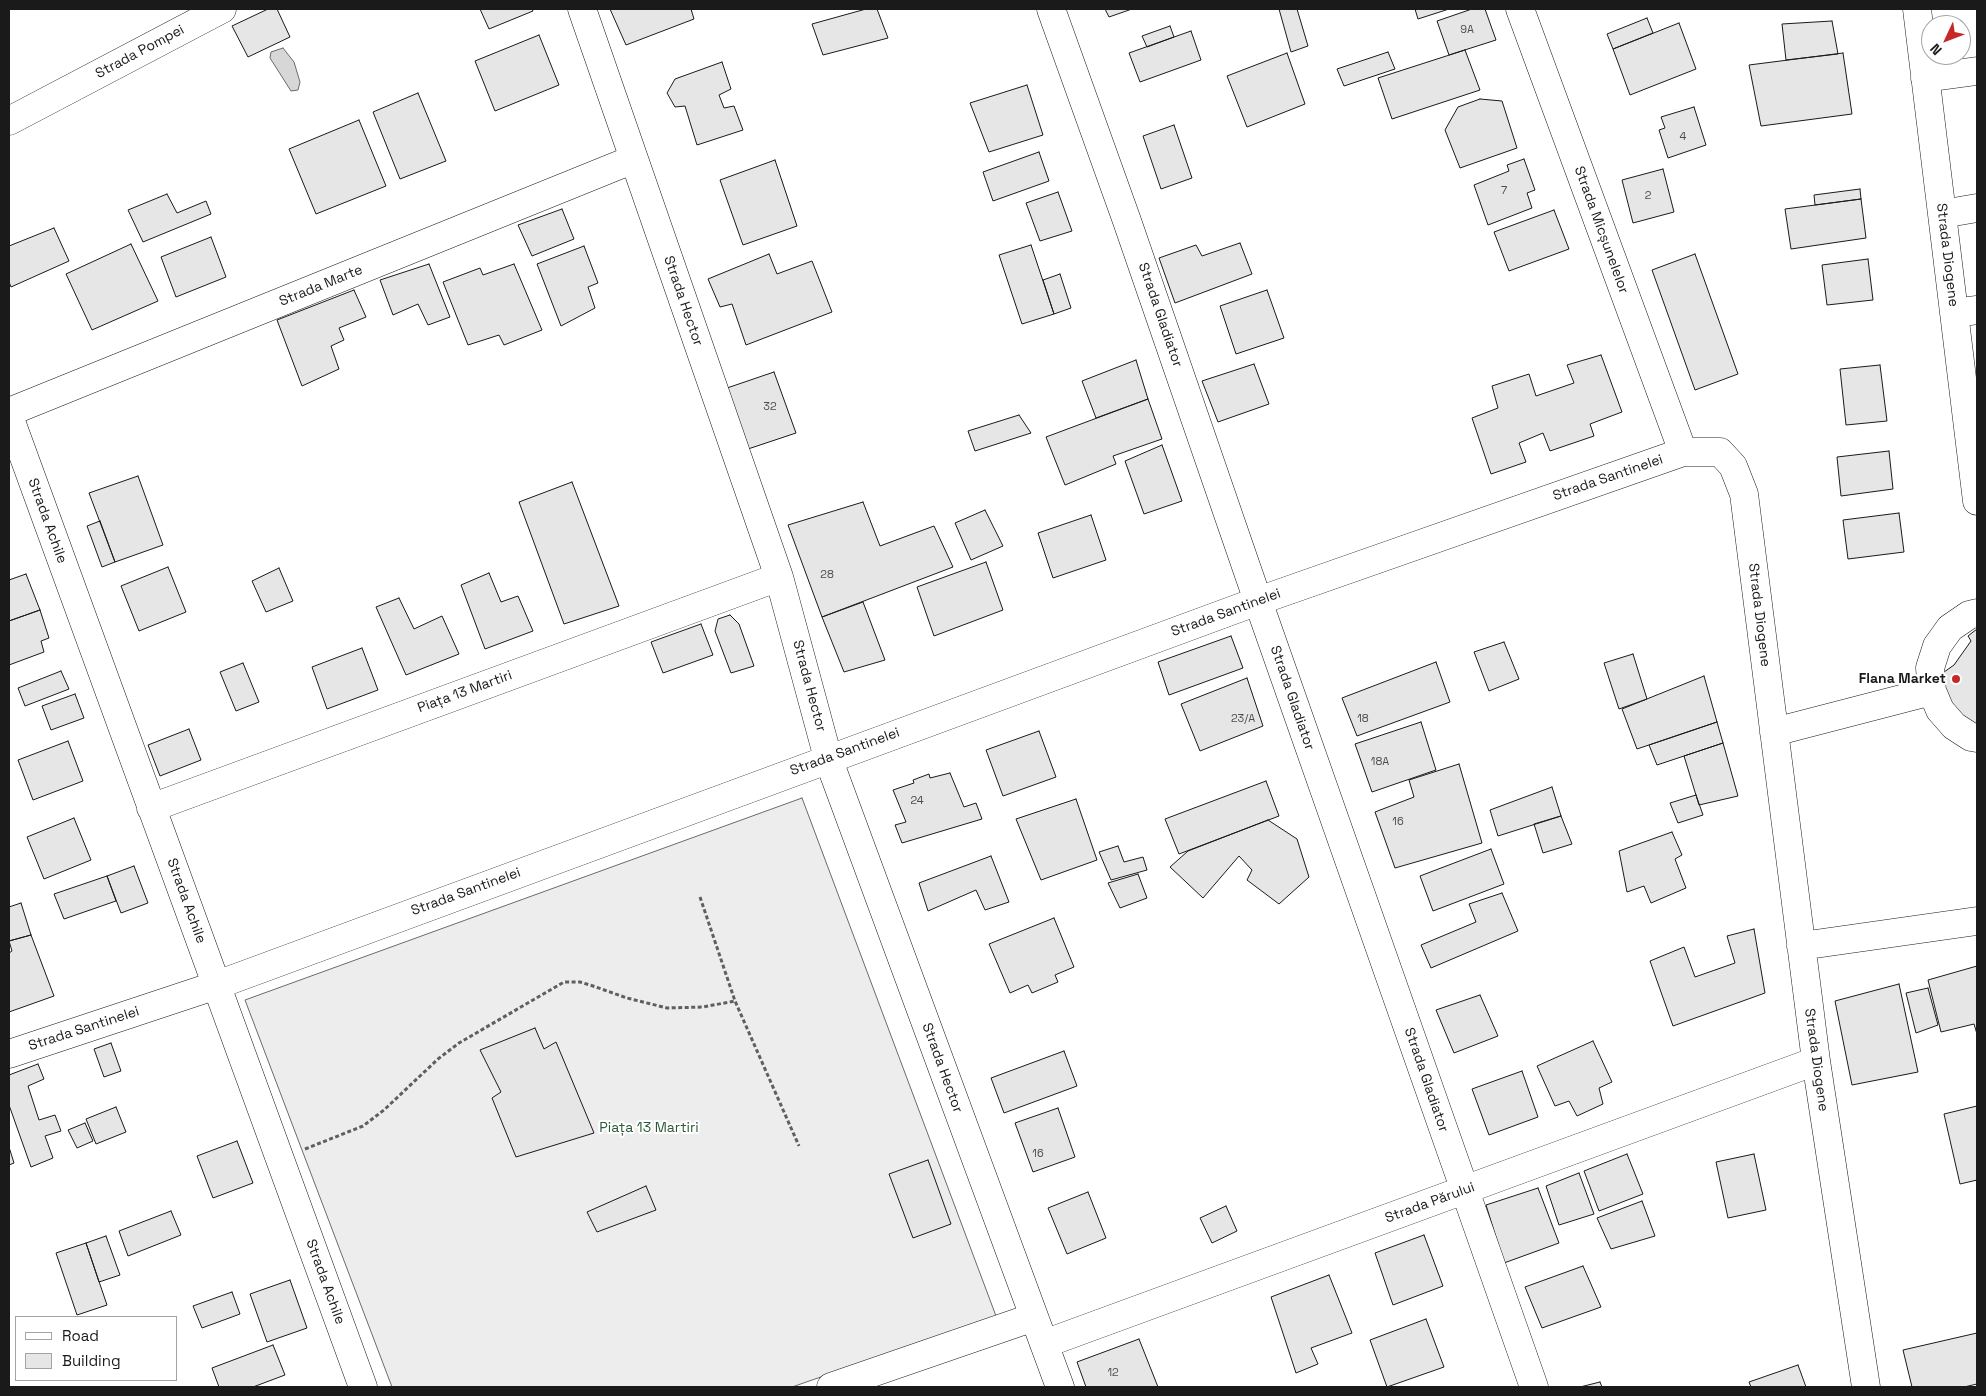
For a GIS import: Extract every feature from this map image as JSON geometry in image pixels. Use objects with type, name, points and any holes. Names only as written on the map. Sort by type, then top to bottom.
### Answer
[{"type":"street","name":"Strada Pompei","points":[[9,121],[222,9]]},
{"type":"street","name":"Strada Hector","points":[[582,9],[779,577],[828,758],[1060,1387]]},
{"type":"street","name":"Strada Gladiator","points":[[1051,9],[1128,221],[1258,601],[1534,1387]]},
{"type":"street","name":"Strada Micșunelelor","points":[[1520,9],[1683,452]]},
{"type":"street","name":"Strada Diogene","points":[[1917,9],[1942,214],[1966,311],[1977,501]]},
{"type":"street","points":[[1925,78],[1977,71]]},
{"type":"street","name":"Strada Marte","points":[[9,414],[634,160]]},
{"type":"street","points":[[1942,214],[1977,208]]},
{"type":"street","name":"Strada Achile","points":[[9,414],[363,1387]]},
{"type":"street","name":"Strada Santinelei","points":[[9,1054],[217,985],[828,758],[1258,601],[1683,452]]},
{"type":"street","name":"Strada Diogene","points":[[1683,452],[1720,452],[1733,466],[1744,494],[1816,1061],[1866,1387]]},
{"type":"street","name":"Piața 13 Martiri","points":[[151,808],[779,577]]},
{"type":"street","points":[[1977,613],[1969,615],[1950,628],[1937,646],[1930,668],[1932,690],[1940,710],[1954,726],[1977,738]]},
{"type":"street","points":[[1774,732],[1932,690]]},
{"type":"street","points":[[1801,946],[1977,921]]},
{"type":"street","name":"Strada Părului","points":[[1044,1344],[1816,1061]]},
{"type":"street","points":[[831,1387],[1034,1317]]},
{"type":"path","points":[[700,897],[735,1001],[799,1146]]},
{"type":"path","points":[[281,1159],[363,1126],[384,1110],[438,1059],[459,1043],[564,982],[580,982],[666,1008],[704,1007],[735,1001]]},
{"type":"shaded area","points":[[283,48],[294,62],[300,82],[298,90],[291,91],[270,58],[271,52]]},
{"type":"shaded area","name":"Piața 13 Martiri","points":[[802,798],[996,1316],[792,1387],[392,1387],[245,1000]]},
{"type":"building","points":[[268,9],[277,9],[290,37],[248,57],[232,26]]},
{"type":"building","points":[[480,9],[532,9],[533,11],[489,29]]},
{"type":"building","points":[[610,9],[691,9],[694,19],[626,45]]},
{"type":"building","points":[[866,9],[877,9],[888,38],[823,55],[812,24]]},
{"type":"building","points":[[1105,9],[1132,9],[1109,17]]},
{"type":"building","points":[[1279,9],[1297,9],[1308,46],[1291,52]]},
{"type":"building","points":[[1415,9],[1449,9],[1418,19]]},
{"type":"building","points":[[1472,9],[1485,9],[1496,40],[1449,55],[1437,21]]},
{"type":"building","points":[[1647,18],[1653,33],[1613,49],[1607,34]]},
{"type":"building","points":[[1832,21],[1838,54],[1786,60],[1782,24]]},
{"type":"building","points":[[1679,23],[1696,69],[1630,95],[1613,49]]},
{"type":"building","points":[[1170,26],[1174,37],[1147,47],[1142,36]]},
{"type":"building","points":[[1191,31],[1201,60],[1140,82],[1129,53]]},
{"type":"building","points":[[539,35],[559,85],[495,111],[475,61]]},
{"type":"building","points":[[1465,50],[1480,90],[1392,119],[1378,78]]},
{"type":"building","points":[[1388,52],[1395,69],[1344,86],[1337,69]]},
{"type":"building","points":[[1287,53],[1305,104],[1247,127],[1227,76]]},
{"type":"building","points":[[1843,53],[1852,114],[1761,126],[1749,65]]},
{"type":"building","points":[[722,62],[731,89],[719,95],[724,108],[734,106],[743,130],[697,145],[685,106],[675,107],[667,93],[675,79]]},
{"type":"building","points":[[1027,85],[1043,135],[989,152],[970,103]]},
{"type":"building","points":[[418,93],[446,161],[400,179],[373,112]]},
{"type":"building","points":[[1480,99],[1502,101],[1517,148],[1460,168],[1445,130],[1458,107]]},
{"type":"building","points":[[1694,107],[1706,145],[1668,158],[1659,130],[1665,128],[1661,117]]},
{"type":"building","points":[[359,120],[386,186],[316,214],[289,149]]},
{"type":"building","points":[[1174,125],[1192,178],[1161,189],[1143,136]]},
{"type":"building","points":[[1039,152],[1049,181],[993,201],[983,172]]},
{"type":"building","points":[[1524,159],[1535,190],[1527,193],[1532,208],[1488,225],[1474,185],[1509,171],[1507,165]]},
{"type":"building","points":[[775,160],[797,226],[743,245],[720,180]]},
{"type":"building","points":[[1663,169],[1674,212],[1633,223],[1622,180]]},
{"type":"building","points":[[1860,189],[1861,199],[1815,205],[1814,195]]},
{"type":"building","points":[[1058,192],[1072,231],[1040,241],[1026,203]]},
{"type":"building","points":[[167,194],[177,213],[206,201],[211,214],[143,242],[128,210]]},
{"type":"building","points":[[1861,199],[1866,238],[1791,249],[1785,209]]},
{"type":"building","points":[[562,209],[574,239],[532,256],[518,225]]},
{"type":"building","points":[[1554,210],[1569,249],[1509,271],[1494,232]]},
{"type":"building","points":[[54,228],[69,261],[11,287],[9,282],[9,246]]},
{"type":"building","points":[[211,237],[226,277],[176,297],[161,257]]},
{"type":"building","points":[[1240,243],[1252,274],[1175,303],[1159,258],[1196,245],[1202,256]]},
{"type":"building","points":[[131,244],[158,301],[92,330],[66,274]]},
{"type":"building","points":[[1031,245],[1054,314],[1022,324],[999,255]]},
{"type":"building","points":[[584,246],[598,283],[588,287],[595,308],[561,326],[537,264]]},
{"type":"building","points":[[769,254],[777,274],[812,261],[832,312],[746,345],[732,304],[720,307],[708,279]]},
{"type":"building","points":[[1695,254],[1738,374],[1695,390],[1652,270]]},
{"type":"building","points":[[1868,259],[1873,300],[1827,305],[1822,265]]},
{"type":"building","points":[[429,264],[450,317],[428,325],[418,304],[393,315],[380,280]]},
{"type":"building","points":[[514,264],[542,330],[504,345],[499,335],[468,345],[443,282],[480,268],[483,275]]},
{"type":"building","points":[[1060,274],[1071,308],[1054,314],[1043,280]]},
{"type":"building","points":[[354,290],[366,317],[339,328],[344,340],[331,346],[339,369],[302,386],[277,320]]},
{"type":"building","points":[[1267,290],[1284,338],[1236,354],[1220,306]]},
{"type":"building","points":[[1601,355],[1622,412],[1590,424],[1594,436],[1550,451],[1543,433],[1519,443],[1526,462],[1491,474],[1472,418],[1498,408],[1492,386],[1529,374],[1536,396],[1574,383],[1567,365]]},
{"type":"building","points":[[1136,360],[1148,399],[1096,418],[1082,381]]},
{"type":"building","points":[[1254,364],[1269,404],[1218,422],[1202,381]]},
{"type":"building","points":[[1880,365],[1887,421],[1846,425],[1840,369]]},
{"type":"building","points":[[774,372],[796,433],[748,449],[727,388]]},
{"type":"building","points":[[1148,399],[1162,439],[1113,456],[1116,464],[1065,485],[1046,437]]},
{"type":"building","points":[[1019,415],[1031,433],[975,451],[968,431]]},
{"type":"building","points":[[1162,445],[1182,501],[1144,514],[1125,461]]},
{"type":"building","points":[[1889,451],[1893,489],[1841,496],[1837,457]]},
{"type":"building","points":[[138,476],[163,545],[115,562],[89,493]]},
{"type":"building","points":[[572,482],[619,606],[564,624],[519,502]]},
{"type":"building","points":[[863,502],[880,546],[934,526],[953,567],[822,617],[788,525]]},
{"type":"building","points":[[985,510],[1003,546],[971,560],[955,523]]},
{"type":"building","points":[[1899,513],[1904,552],[1848,559],[1843,520]]},
{"type":"building","points":[[1091,515],[1106,560],[1053,578],[1038,533]]},
{"type":"building","points":[[100,521],[115,562],[102,567],[87,526]]},
{"type":"building","points":[[986,562],[1003,610],[934,636],[917,587]]},
{"type":"building","points":[[168,567],[186,612],[139,631],[121,586]]},
{"type":"building","points":[[279,568],[293,601],[266,612],[252,581]]},
{"type":"building","points":[[489,573],[501,602],[518,596],[533,631],[485,649],[461,585]]},
{"type":"building","points":[[26,574],[40,610],[9,621],[9,580]]},
{"type":"building","points":[[399,598],[414,629],[442,616],[459,654],[406,675],[376,607]]},
{"type":"building","points":[[863,602],[885,660],[844,672],[822,617]]},
{"type":"building","points":[[40,610],[49,638],[41,641],[44,652],[9,665],[9,621]]},
{"type":"building","points":[[730,615],[739,624],[754,666],[731,673],[715,631],[718,619]]},
{"type":"building","points":[[701,624],[713,655],[663,673],[651,642]]},
{"type":"building","points":[[1977,629],[1977,730],[1962,723],[1937,677],[1954,665],[1971,641],[1968,636]]},
{"type":"building","points":[[1231,636],[1243,668],[1169,695],[1158,662]]},
{"type":"building","points":[[1504,642],[1519,679],[1489,691],[1474,652]]},
{"type":"building","points":[[362,648],[378,690],[327,709],[312,667]]},
{"type":"building","points":[[1633,654],[1647,699],[1619,709],[1604,663]]},
{"type":"building","points":[[1436,662],[1450,702],[1357,736],[1342,698]]},
{"type":"building","points":[[243,663],[259,702],[236,711],[220,672]]},
{"type":"building","points":[[61,671],[69,689],[25,706],[18,688]]},
{"type":"building","points":[[1704,676],[1717,722],[1637,749],[1622,709]]},
{"type":"building","points":[[1247,678],[1263,726],[1200,751],[1181,704]]},
{"type":"building","points":[[75,694],[84,718],[51,730],[42,706]]},
{"type":"building","points":[[1421,722],[1436,770],[1372,792],[1355,744]]},
{"type":"building","points":[[1717,722],[1723,743],[1657,765],[1649,745]]},
{"type":"building","points":[[189,729],[201,760],[160,776],[148,745]]},
{"type":"building","points":[[1039,731],[1056,777],[1003,796],[986,750]]},
{"type":"building","points":[[68,741],[83,781],[33,800],[18,760]]},
{"type":"building","points":[[1723,743],[1738,796],[1699,805],[1684,756]]},
{"type":"building","points":[[1459,764],[1482,843],[1395,868],[1375,812],[1414,797],[1409,780]]},
{"type":"building","points":[[950,773],[964,807],[976,803],[982,819],[902,843],[895,825],[906,822],[893,790],[914,783],[913,780],[929,774],[930,778]]},
{"type":"building","points":[[1266,781],[1279,816],[1179,854],[1165,819]]},
{"type":"building","points":[[1552,787],[1561,816],[1498,836],[1490,810]]},
{"type":"building","points":[[1696,795],[1703,815],[1678,823],[1670,803]]},
{"type":"building","points":[[1076,799],[1097,860],[1041,880],[1016,819]]},
{"type":"building","points":[[1561,816],[1572,844],[1543,853],[1534,824]]},
{"type":"building","points":[[74,818],[91,860],[44,879],[27,837]]},
{"type":"building","points":[[1268,820],[1297,839],[1309,877],[1279,904],[1247,880],[1252,870],[1239,856],[1203,898],[1170,867],[1188,851]]},
{"type":"building","points":[[1672,832],[1682,855],[1675,859],[1686,888],[1651,903],[1644,886],[1627,892],[1619,851]]},
{"type":"building","points":[[1118,846],[1124,862],[1143,857],[1147,870],[1111,880],[1099,852]]},
{"type":"building","points":[[1491,849],[1504,884],[1433,911],[1420,876]]},
{"type":"building","points":[[991,856],[1009,902],[985,910],[976,890],[928,911],[919,883]]},
{"type":"building","points":[[134,866],[148,903],[121,913],[107,876]]},
{"type":"building","points":[[1138,874],[1147,898],[1120,908],[1108,883]]},
{"type":"building","points":[[107,876],[116,901],[64,919],[54,894]]},
{"type":"building","points":[[1502,893],[1518,931],[1431,968],[1421,945],[1476,922],[1469,904]]},
{"type":"building","points":[[21,903],[31,935],[9,941],[9,907]]},
{"type":"building","points":[[1054,918],[1074,967],[1055,975],[1058,982],[1032,993],[1028,985],[1010,993],[989,944]]},
{"type":"building","points":[[1754,929],[1765,993],[1673,1026],[1650,961],[1684,947],[1695,977],[1735,963],[1727,936]]},
{"type":"building","points":[[31,935],[54,996],[9,1012],[9,953],[12,951],[9,941]]},
{"type":"building","points":[[1977,966],[1977,1034],[1974,1024],[1941,1032],[1928,980]]},
{"type":"building","points":[[1899,984],[1918,1072],[1852,1085],[1835,1001]]},
{"type":"building","points":[[1928,988],[1938,1025],[1916,1033],[1906,993]]},
{"type":"building","points":[[1480,995],[1498,1036],[1454,1053],[1436,1010]]},
{"type":"building","points":[[535,1028],[544,1049],[556,1042],[594,1133],[516,1157],[492,1098],[501,1092],[480,1050]]},
{"type":"building","points":[[1593,1041],[1612,1082],[1599,1088],[1603,1104],[1577,1116],[1569,1101],[1555,1106],[1537,1066]]},
{"type":"building","points":[[111,1043],[121,1071],[104,1077],[94,1049]]},
{"type":"building","points":[[1064,1051],[1077,1086],[1004,1113],[991,1078]]},
{"type":"building","points":[[38,1064],[44,1079],[28,1086],[39,1120],[55,1115],[61,1131],[45,1136],[53,1158],[31,1167],[9,1105],[9,1075]]},
{"type":"building","points":[[1522,1071],[1538,1117],[1489,1135],[1472,1089]]},
{"type":"building","points":[[1977,1106],[1977,1180],[1960,1184],[1944,1114]]},
{"type":"building","points":[[116,1107],[126,1132],[96,1144],[86,1119]]},
{"type":"building","points":[[1058,1108],[1075,1157],[1033,1172],[1015,1123]]},
{"type":"building","points":[[85,1123],[93,1141],[77,1148],[68,1130]]},
{"type":"building","points":[[237,1141],[253,1183],[213,1198],[197,1156]]},
{"type":"building","points":[[9,1147],[14,1163],[9,1165]]},
{"type":"building","points":[[1627,1154],[1643,1194],[1599,1211],[1584,1171]]},
{"type":"building","points":[[1754,1154],[1766,1210],[1728,1218],[1716,1162]]},
{"type":"building","points":[[928,1160],[951,1224],[913,1238],[889,1174]]},
{"type":"building","points":[[1579,1173],[1594,1214],[1559,1225],[1546,1186]]},
{"type":"building","points":[[646,1186],[656,1210],[597,1232],[587,1212]]},
{"type":"building","points":[[1538,1188],[1559,1243],[1504,1263],[1486,1205]]},
{"type":"building","points":[[1088,1192],[1106,1238],[1067,1254],[1048,1208]]},
{"type":"building","points":[[1642,1201],[1655,1236],[1611,1249],[1597,1218]]},
{"type":"building","points":[[1226,1206],[1237,1231],[1212,1243],[1200,1218]]},
{"type":"building","points":[[171,1211],[181,1235],[128,1256],[119,1231]]},
{"type":"building","points":[[1424,1235],[1443,1286],[1393,1305],[1375,1253]]},
{"type":"building","points":[[106,1236],[120,1275],[99,1282],[86,1243]]},
{"type":"building","points":[[86,1243],[107,1305],[77,1315],[56,1253]]},
{"type":"building","points":[[1583,1266],[1601,1307],[1542,1328],[1525,1287]]},
{"type":"building","points":[[1329,1275],[1352,1333],[1311,1348],[1318,1364],[1296,1373],[1271,1297]]},
{"type":"building","points":[[290,1280],[307,1328],[267,1342],[250,1294]]},
{"type":"building","points":[[232,1292],[240,1314],[202,1328],[193,1306]]},
{"type":"building","points":[[1426,1319],[1444,1367],[1387,1387],[1370,1340]]},
{"type":"building","points":[[1977,1333],[1977,1384],[1964,1387],[1912,1387],[1903,1350]]},
{"type":"building","points":[[1139,1339],[1158,1387],[1086,1387],[1077,1362]]},
{"type":"building","points":[[273,1345],[285,1375],[253,1387],[219,1387],[212,1368]]},
{"type":"building","points":[[1798,1365],[1806,1387],[1751,1387],[1749,1382]]},
{"type":"building","points":[[1600,1382],[1602,1387],[1580,1387]]},
{"type":"place","name":"Flana Market","points":[[1956,679]]}]
